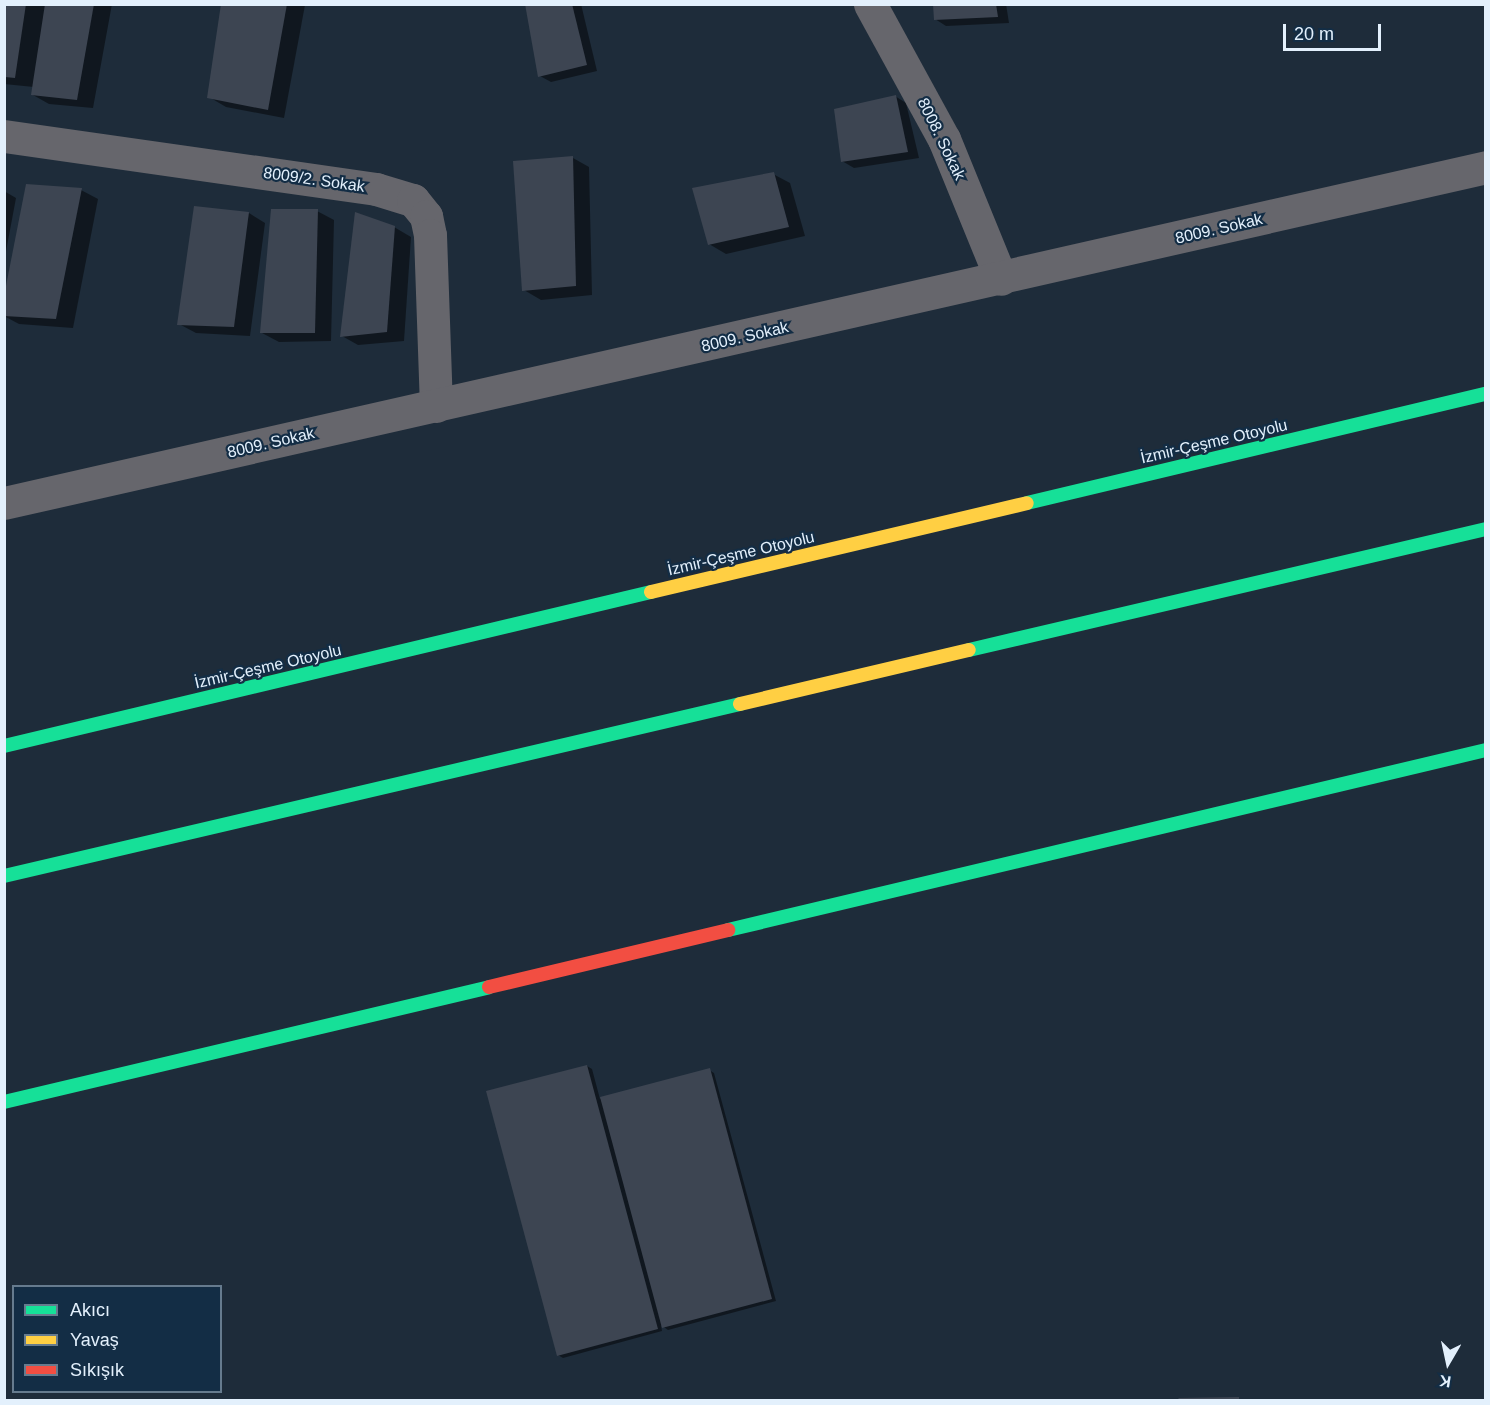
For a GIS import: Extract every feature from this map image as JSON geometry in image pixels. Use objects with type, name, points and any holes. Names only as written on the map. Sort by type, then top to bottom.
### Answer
[{"type":"main road","name":"İzmir-Çeşme Otoyolu","points":[[4,746],[1485,394]]},
{"type":"main road","points":[[4,876],[1485,529]]},
{"type":"main road","points":[[4,1102],[1485,750]]},
{"type":"street","name":"8008. Sokak","points":[[870,4],[944,139],[1001,279]]},
{"type":"street","name":"8009/2. Sokak","points":[[4,136],[376,189],[413,200],[426,216],[430,235],[436,406]]},
{"type":"street","name":"8009. Sokak","points":[[4,503],[1001,279],[1485,167]]},
{"type":"building","points":[[5,4],[26,4],[15,78],[5,77]]},
{"type":"building","points":[[45,4],[94,4],[77,100],[31,95]]},
{"type":"building","points":[[221,4],[287,4],[268,110],[207,98]]},
{"type":"building","points":[[525,4],[572,4],[587,65],[538,77]]},
{"type":"building","points":[[933,4],[996,4],[998,17],[934,20]]},
{"type":"building","points":[[896,95],[908,152],[841,162],[834,109]]},
{"type":"building","points":[[573,156],[576,286],[522,291],[513,161]]},
{"type":"building","points":[[774,172],[789,227],[708,245],[692,188]]},
{"type":"building","points":[[26,184],[82,188],[56,319],[4,316],[4,296]]},
{"type":"building","points":[[194,206],[249,212],[234,327],[177,325]]},
{"type":"building","points":[[271,209],[318,209],[315,333],[260,333]]},
{"type":"building","points":[[355,212],[395,226],[387,332],[340,337]]},
{"type":"building","points":[[587,1065],[658,1329],[557,1356],[486,1091]]},
{"type":"building","points":[[710,1068],[772,1299],[662,1328],[600,1097]]},
{"type":"building","points":[[1239,1397],[1239,1400],[1177,1400],[1179,1398]]},
{"type":"traffic: fast","points":[[1027,503],[1486,394]]},
{"type":"traffic: fast","points":[[969,650],[1486,529]]},
{"type":"traffic: fast","points":[[4,746],[651,592]]},
{"type":"traffic: fast","points":[[4,876],[740,704]]},
{"type":"traffic: fast","points":[[728,930],[1486,750]]},
{"type":"traffic: fast","points":[[4,1102],[489,987]]},
{"type":"traffic: slow","points":[[651,592],[1027,503]]},
{"type":"traffic: slow","points":[[740,704],[969,650]]},
{"type":"traffic: jam","points":[[489,987],[728,930]]}]
